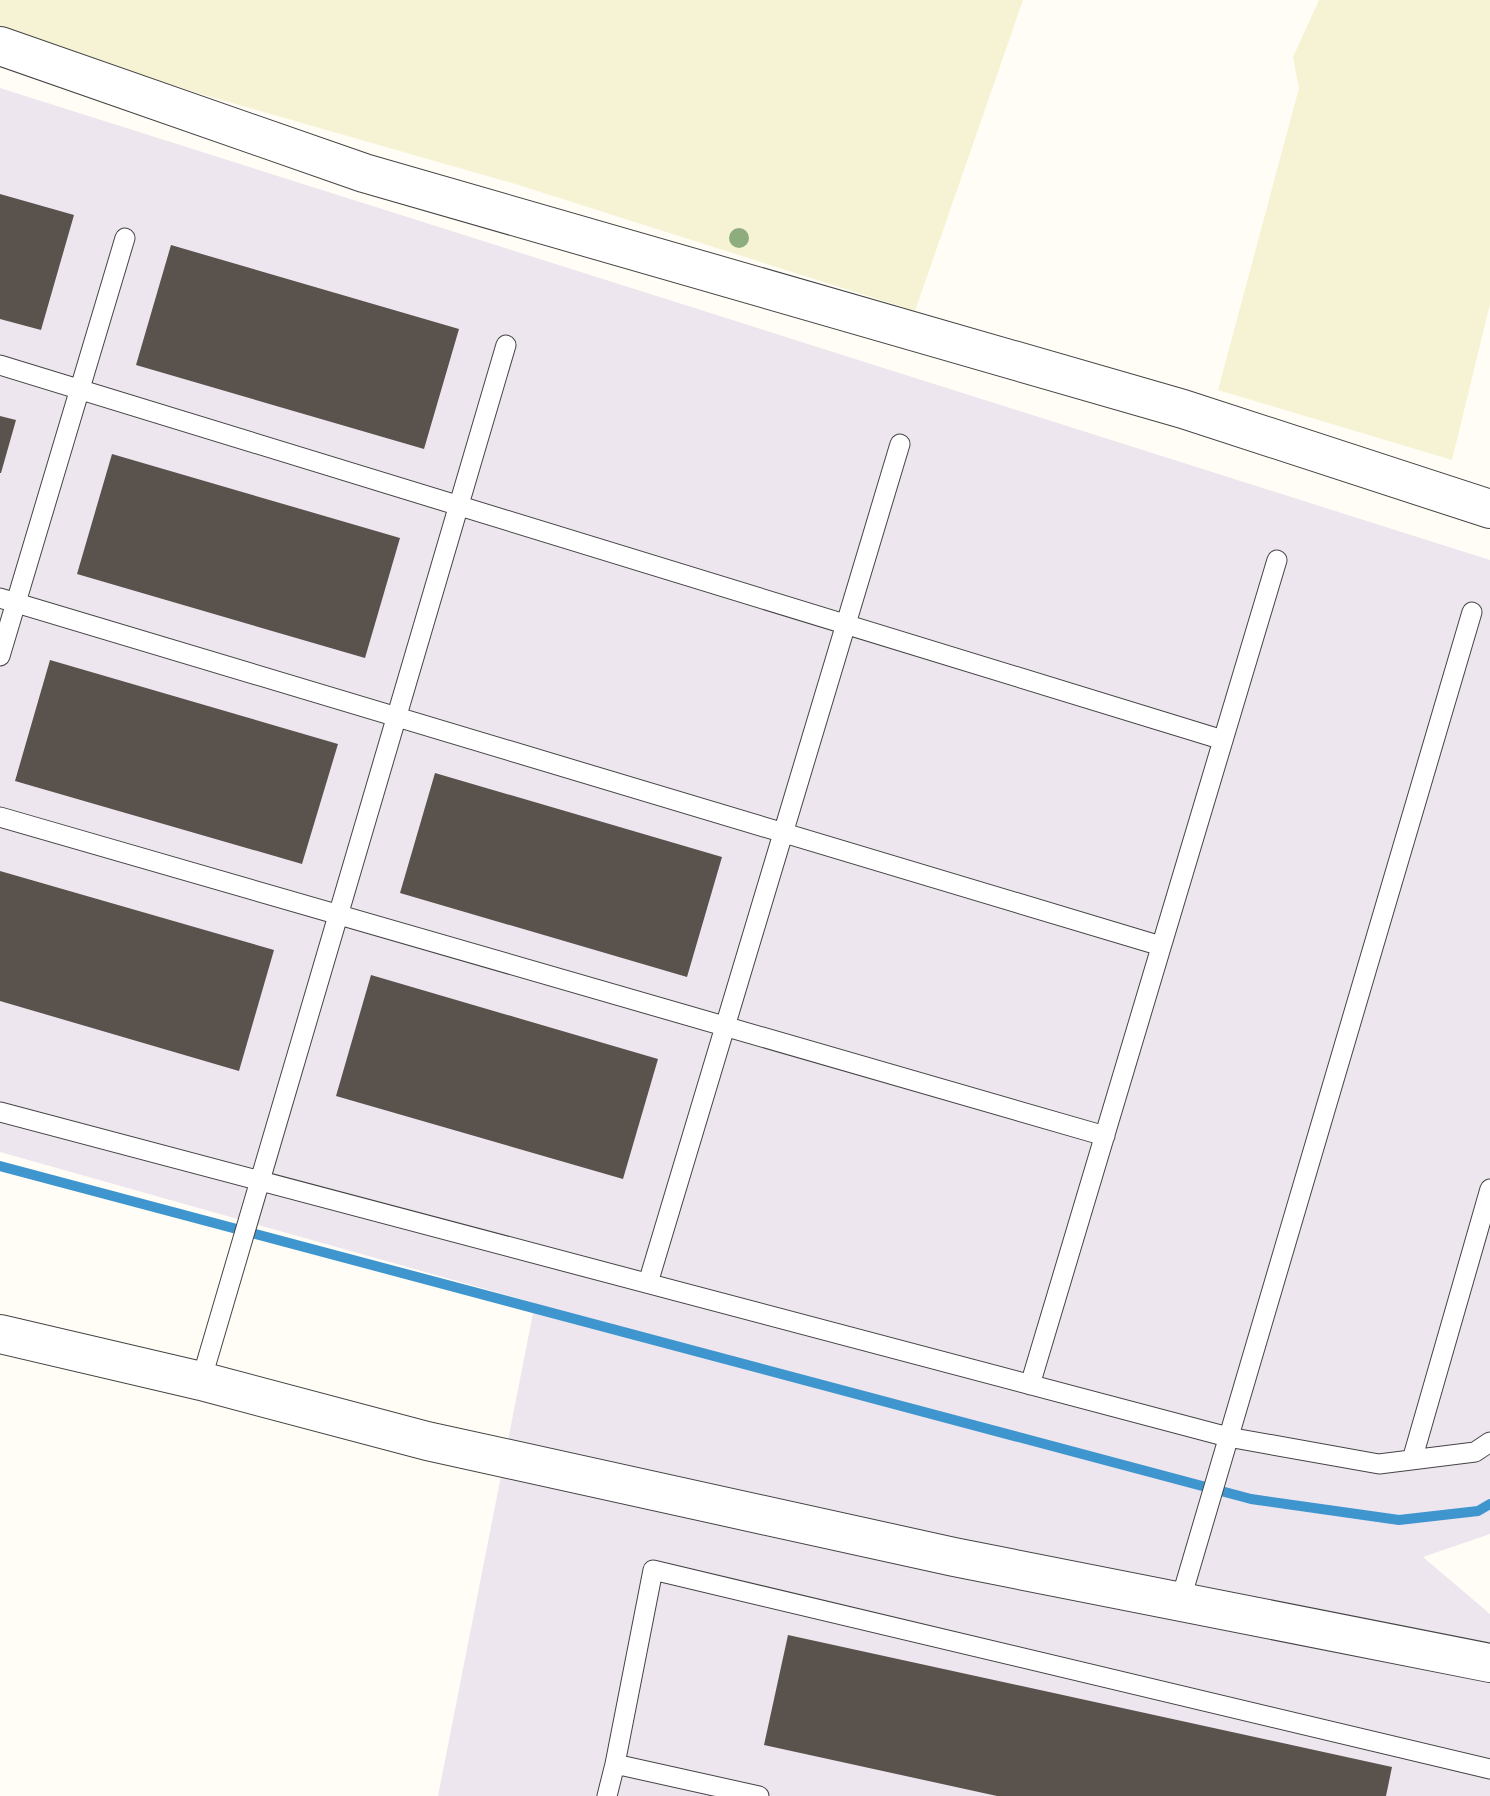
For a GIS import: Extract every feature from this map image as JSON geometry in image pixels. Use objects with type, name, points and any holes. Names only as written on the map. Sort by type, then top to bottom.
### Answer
[{"type":"street","points":[[0,46],[364,173],[1169,405],[1490,509]]},
{"type":"street","points":[[0,1334],[201,1381],[427,1441],[954,1558],[1490,1663]]},
{"type":"lane","points":[[0,656],[8,600],[80,390],[125,238]]},
{"type":"lane","points":[[201,1381],[506,345]]},
{"type":"lane","points":[[0,365],[1223,740]]},
{"type":"lane","points":[[648,1283],[900,444]]},
{"type":"lane","points":[[1030,1385],[1277,560]]},
{"type":"lane","points":[[8,600],[1161,946]]},
{"type":"lane","points":[[1180,1602],[1472,612]]},
{"type":"lane","points":[[0,817],[1105,1136]]},
{"type":"lane","points":[[0,1112],[1228,1437],[1379,1464],[1475,1452],[1490,1442]]},
{"type":"lane","points":[[1412,1460],[1490,1189]]},
{"type":"lane","points":[[607,1796],[653,1570],[1490,1769]]},
{"type":"lane","points":[[615,1764],[758,1796]]},
{"type":"shaded area","points":[[0,0],[1023,0],[915,311],[512,183],[204,95],[0,29]]},
{"type":"shaded area","points":[[1319,0],[1490,0],[1490,304],[1452,460],[1218,390],[1299,88],[1293,57]]},
{"type":"shaded area","points":[[0,88],[1490,560],[1490,1534],[1423,1557],[1490,1614],[1490,1796],[438,1796],[535,1303],[0,1152]]},
{"type":"building","points":[[0,194],[74,215],[41,330],[0,319]]},
{"type":"building","points":[[171,245],[459,329],[424,449],[136,365]]},
{"type":"building","points":[[0,416],[16,420],[1,473],[0,473]]},
{"type":"building","points":[[112,454],[400,538],[365,658],[77,574]]},
{"type":"building","points":[[50,660],[338,744],[302,864],[15,781]]},
{"type":"building","points":[[435,773],[722,857],[687,977],[400,893]]},
{"type":"building","points":[[0,871],[274,950],[239,1071],[0,1001]]},
{"type":"building","points":[[371,975],[658,1059],[623,1179],[336,1096]]},
{"type":"building","points":[[788,1635],[1392,1767],[1386,1796],[997,1796],[764,1745]]},
{"type":"waterway","points":[[0,1166],[1251,1499],[1399,1520],[1478,1511],[1490,1504]]}]
